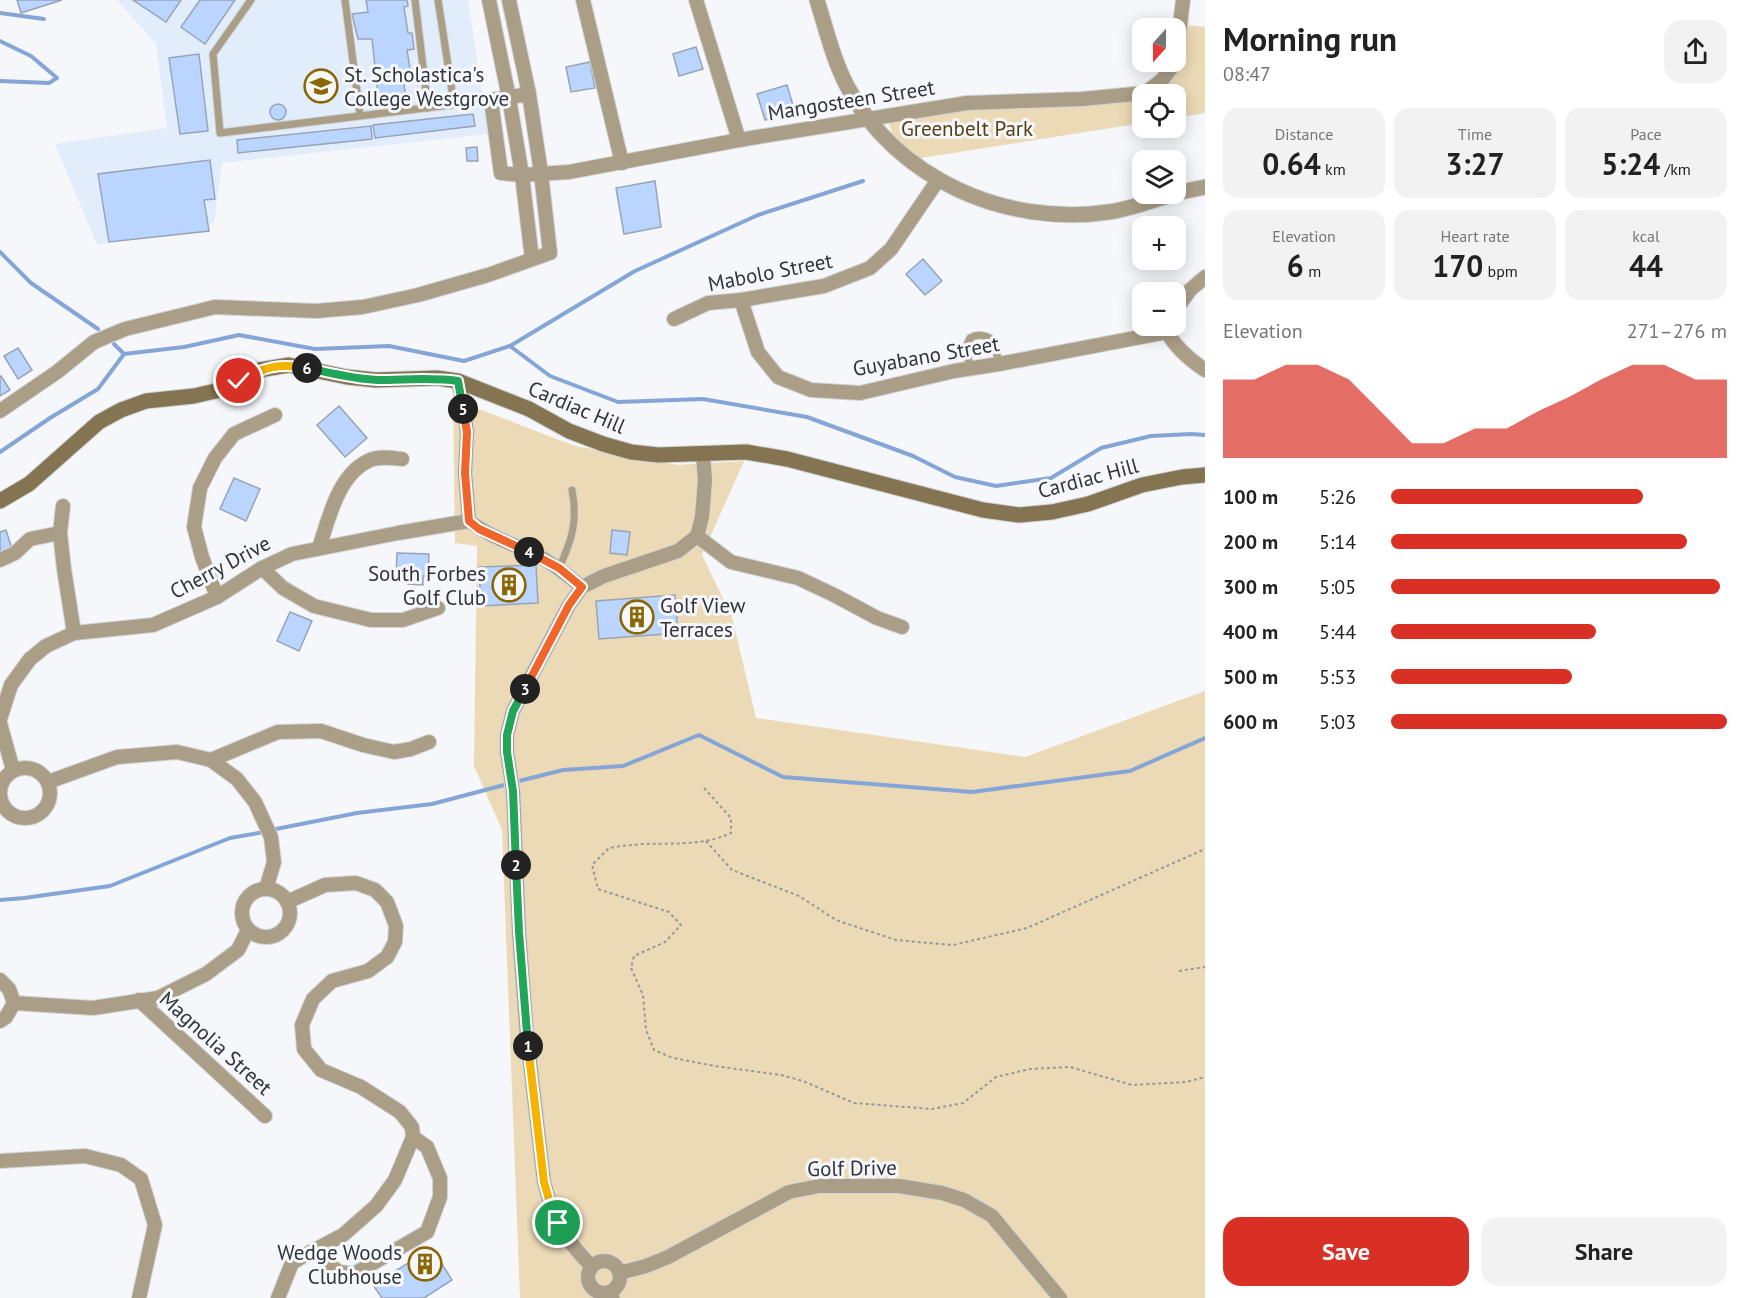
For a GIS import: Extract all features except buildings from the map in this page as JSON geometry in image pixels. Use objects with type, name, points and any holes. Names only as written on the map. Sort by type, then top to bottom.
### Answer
[{"type":"main road","name":"Cardiac Hill","points":[[0,501],[29,484],[99,422],[122,410],[146,401],[194,396],[220,390],[259,370],[289,365],[366,379],[437,378],[458,381],[529,409],[569,431],[631,452],[658,455],[703,455],[746,452],[787,459],[983,510],[1019,515],[1052,512],[1088,504],[1142,485],[1205,475]]},
{"type":"street","points":[[489,0],[522,175],[532,259]]},
{"type":"street","points":[[0,411],[57,372],[94,342],[125,329],[215,307],[316,311],[363,308],[488,275],[550,253],[529,94],[509,0]]},
{"type":"street","points":[[584,0],[621,163]]},
{"type":"street","points":[[696,0],[740,140]]},
{"type":"street","points":[[817,0],[832,51],[847,86],[868,119],[889,144],[938,180],[994,204],[1028,212],[1055,214],[1110,212],[1137,204]]},
{"type":"street","name":"Mangosteen Street","points":[[1181,18],[1183,0]]},
{"type":"street","name":"Mangosteen Street","points":[[522,175],[569,172],[740,140],[966,103],[1082,99],[1145,93],[1162,80],[1168,72]]},
{"type":"street","points":[[522,175],[501,173],[491,100],[529,94]]},
{"type":"street","name":"Mabolo Street","points":[[674,319],[708,303],[741,300],[824,286],[870,268],[891,249],[938,180]]},
{"type":"street","points":[[1186,191],[1205,187]]},
{"type":"street","points":[[1186,295],[1205,277]]},
{"type":"street","name":"Guyabano Street","points":[[741,300],[758,352],[778,376],[812,390],[860,393],[970,368],[1134,336]]},
{"type":"street","points":[[1170,336],[1180,350],[1205,370]]},
{"type":"street","points":[[458,381],[467,432],[465,473],[469,521],[479,529],[559,568],[582,587]]},
{"type":"street","points":[[217,597],[194,527],[200,488],[215,458],[234,434],[275,415]]},
{"type":"street","points":[[591,1266],[572,1246],[558,1223],[544,1182],[520,956],[513,791],[507,752],[507,735],[513,711],[569,605],[582,587],[604,576],[650,562],[678,550],[697,536],[702,517],[705,480],[703,455]]},
{"type":"street","points":[[319,548],[332,508],[342,487],[354,470],[370,460],[383,457],[402,459]]},
{"type":"street","points":[[63,506],[60,532],[74,633]]},
{"type":"street","name":"Cherry Drive","points":[[14,770],[0,721],[11,685],[30,658],[46,646],[74,633],[153,625],[217,597],[262,568],[292,554],[469,521]]},
{"type":"street","points":[[0,560],[15,553],[30,539],[60,532]]},
{"type":"street","points":[[697,536],[731,562],[798,578],[877,618],[902,627]]},
{"type":"street","points":[[262,568],[283,588],[314,606],[371,620],[403,620],[438,608]]},
{"type":"street","points":[[211,760],[278,732],[321,731],[363,745],[394,752],[429,742]]},
{"type":"street","points":[[48,782],[117,757],[177,752],[211,760],[237,779],[255,802],[271,837],[274,862],[266,889]]},
{"type":"street","points":[[31,768],[39,771],[48,782],[50,800],[47,807],[36,816],[22,818],[2,806],[0,792],[2,782],[14,770],[31,768]]},
{"type":"street","points":[[278,1298],[292,1263],[343,1235],[376,1206],[395,1180],[413,1137],[412,1127],[400,1112],[361,1088],[321,1070],[304,1049],[302,1025],[312,999],[332,981],[368,971],[387,957],[391,950],[395,942],[396,926],[387,902],[375,890],[356,883],[325,885],[287,902]]},
{"type":"street","points":[[266,889],[282,895],[287,902],[290,911],[289,921],[276,935],[267,938],[257,936],[248,930],[243,921],[242,911],[250,895],[266,889]]},
{"type":"street","points":[[14,1003],[93,1008],[158,998],[206,974],[238,950],[248,930]]},
{"type":"street","points":[[0,980],[9,989],[14,1003],[6,1017],[0,1021]]},
{"type":"street","name":"Magnolia Street","points":[[139,1000],[265,1116]]},
{"type":"street","points":[[316,1249],[324,1260],[339,1272],[354,1274],[427,1232],[440,1197],[440,1178],[426,1147],[413,1137]]},
{"type":"street","points":[[0,1161],[85,1156],[121,1165],[141,1179],[155,1225],[139,1298]]},
{"type":"street","name":"Golf Drive","points":[[619,1273],[668,1257],[789,1191],[819,1186],[899,1186],[942,1193],[964,1200],[992,1216],[1060,1298]]},
{"type":"street","points":[[607,1261],[617,1267],[619,1273],[616,1293],[597,1295],[590,1286],[587,1276],[591,1266],[607,1261]]},
{"type":"lane","points":[[251,0],[213,54],[220,133],[491,100]]},
{"type":"lane","points":[[345,0],[360,115]]},
{"type":"lane","points":[[415,0],[428,108]]},
{"type":"lane","points":[[438,0],[454,104]]},
{"type":"lane","points":[[970,368],[966,347],[970,338],[975,335],[986,335],[994,341],[999,364]]},
{"type":"lane","points":[[559,568],[575,525],[572,490]]},
{"type":"path","points":[[704,788],[731,818],[731,833],[706,841],[609,848],[592,865],[598,889],[669,912],[681,925],[665,942],[634,956],[632,968],[643,995],[646,1030],[654,1050],[683,1060],[781,1075],[854,1103],[932,1109],[963,1103],[996,1077],[1030,1068],[1070,1067],[1132,1085],[1186,1082],[1205,1077]]},
{"type":"path","points":[[706,841],[732,870],[799,896],[836,920],[896,940],[953,945],[1027,928],[1205,849]]},
{"type":"path","points":[[1179,971],[1205,967]]},
{"type":"shaded area","name":"St. Scholastica's College Westgrove","points":[[117,0],[468,0],[488,134],[222,163],[214,223],[97,245],[55,144],[167,128],[156,44]]},
{"type":"green space","points":[[1186,25],[1205,27],[1205,113],[1186,116],[1186,84],[1162,84],[1169,72],[1186,72]]},
{"type":"green space","name":"Greenbelt Park","points":[[1132,96],[1132,125],[915,159],[894,141],[888,119],[967,105]]},
{"type":"green space","name":"South Forbes Golf Club","points":[[453,399],[575,446],[678,465],[744,461],[702,555],[732,617],[756,718],[1025,757],[1205,691],[1205,1298],[520,1298],[502,830],[474,766],[477,546],[455,543]]},
{"type":"waterway","points":[[0,13],[44,19]]},
{"type":"waterway","points":[[0,41],[31,56],[57,78],[49,83],[0,81]]},
{"type":"waterway","points":[[0,452],[98,389],[124,354],[184,347],[239,335],[315,349],[389,346],[464,361],[510,346],[635,271],[758,215],[863,181]]},
{"type":"waterway","points":[[0,252],[31,283],[98,329]]},
{"type":"waterway","points":[[114,344],[124,354]]},
{"type":"waterway","points":[[510,346],[550,376],[618,402],[703,399],[807,417],[913,456],[955,477],[996,486],[1051,478],[1101,448],[1151,436],[1205,435]]},
{"type":"waterway","points":[[515,782],[563,770],[623,766],[699,735],[783,777],[972,792],[1130,771],[1205,738]]},
{"type":"waterway","points":[[271,830],[357,813],[432,804],[508,784]]},
{"type":"waterway","points":[[0,900],[110,886],[230,838],[264,832]]},
{"type":"place","name":"St. Scholastica's College Westgrove","points":[[321,86]]},
{"type":"place","name":"South Forbes Golf Club","points":[[509,585]]},
{"type":"place","name":"Golf View Terraces","points":[[637,617]]},
{"type":"place","name":"Wedge Woods Clubhouse","points":[[425,1264]]},
{"type":"route","points":[[239,381],[259,370],[289,365],[346,377],[376,380],[437,378],[458,381],[467,432],[465,473],[469,521],[479,529],[559,568],[582,587],[569,605],[513,711],[507,735],[507,752],[513,791],[519,932],[527,1036],[544,1182],[558,1223]]}]
